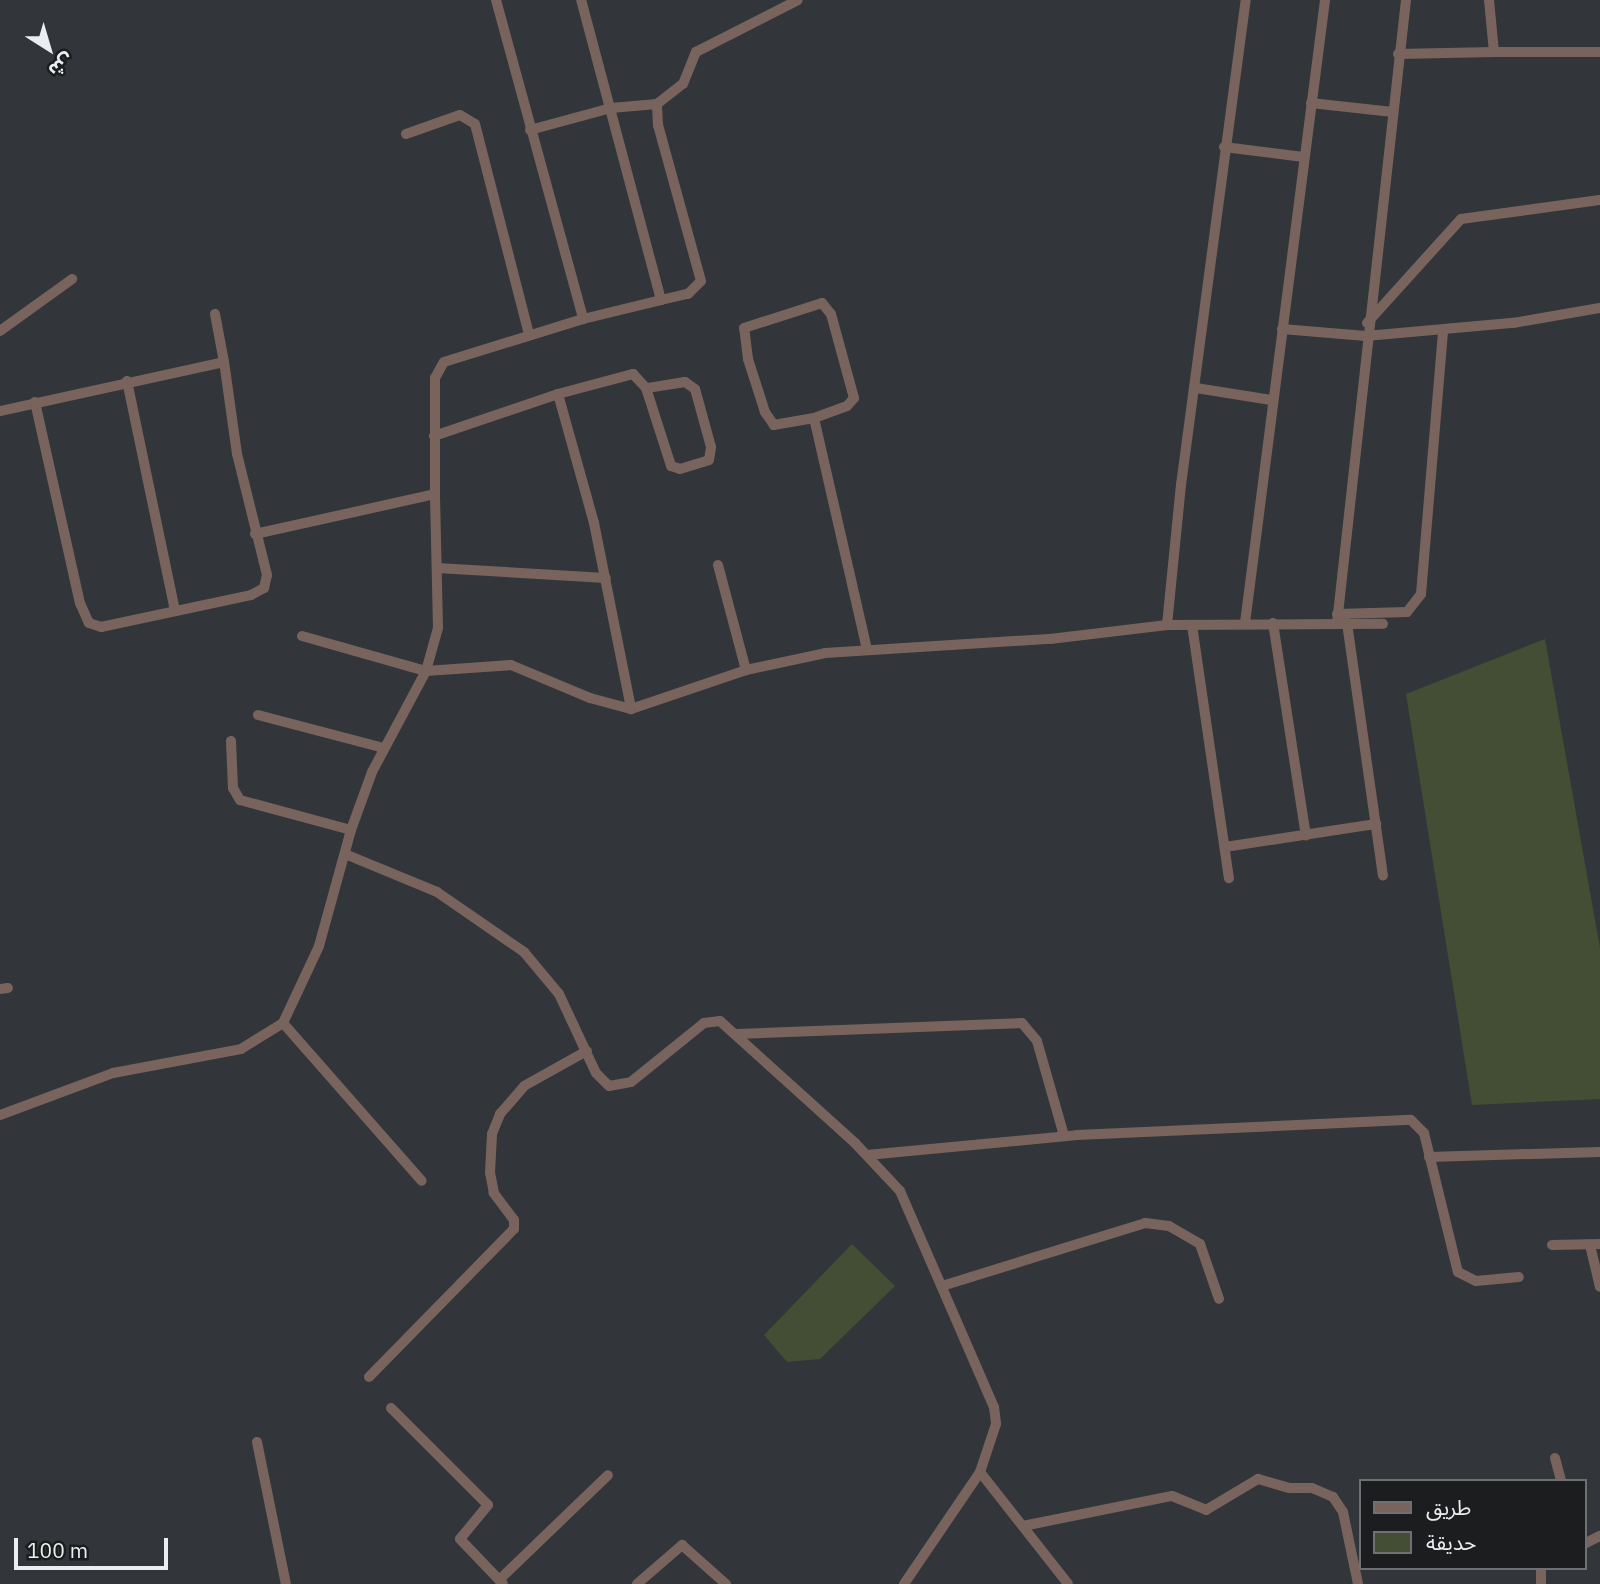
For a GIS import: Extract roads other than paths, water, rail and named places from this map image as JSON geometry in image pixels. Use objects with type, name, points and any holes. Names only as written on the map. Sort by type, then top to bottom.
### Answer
[{"type":"street","points":[[496,0],[583,319]]},
{"type":"street","points":[[581,0],[661,300]]},
{"type":"street","points":[[530,130],[611,108],[657,104],[683,85],[688,62],[696,52],[798,0]]},
{"type":"street","points":[[1167,625],[1224,147],[1246,0]]},
{"type":"street","points":[[1245,623],[1271,400],[1325,0]]},
{"type":"street","points":[[1383,875],[1341,620],[1367,324],[1406,0]]},
{"type":"street","points":[[1489,0],[1494,52]]},
{"type":"street","points":[[1398,54],[1600,52]]},
{"type":"street","points":[[1311,103],[1393,112]]},
{"type":"street","points":[[0,1115],[113,1073],[241,1049],[283,1023],[319,946],[351,830],[384,748],[426,671],[438,628],[435,378],[444,362],[583,319],[688,294],[701,281],[658,125],[657,104]]},
{"type":"street","points":[[406,134],[460,115],[475,124],[529,335]]},
{"type":"street","points":[[1224,147],[1303,157]]},
{"type":"street","points":[[1367,324],[1461,219],[1600,200]]},
{"type":"street","points":[[0,331],[72,279]]},
{"type":"street","points":[[821,303],[831,314],[855,394],[847,406],[814,418],[779,426],[769,421],[742,333],[748,325],[821,303]]},
{"type":"street","points":[[1282,329],[1366,336],[1443,330],[1600,308]]},
{"type":"street","points":[[35,402],[84,616],[101,627],[251,595],[264,588],[267,575],[255,534],[215,314]]},
{"type":"street","points":[[302,636],[426,671],[511,665],[590,698],[631,709],[746,670],[825,653],[1050,639],[1167,625],[1341,620],[1407,612],[1422,594],[1438,430],[1443,330]]},
{"type":"street","points":[[0,411],[127,381],[224,362]]},
{"type":"street","points":[[434,436],[558,394],[633,374],[646,388],[671,466],[680,469],[709,460],[711,447],[695,388],[685,382],[646,388]]},
{"type":"street","points":[[127,381],[175,610]]},
{"type":"street","points":[[1196,388],[1271,400]]},
{"type":"street","points":[[558,394],[606,578],[631,709]]},
{"type":"street","points":[[814,418],[867,649]]},
{"type":"street","points":[[255,534],[435,494]]},
{"type":"street","points":[[718,565],[746,670]]},
{"type":"street","points":[[437,568],[606,578]]},
{"type":"street","points":[[1341,620],[1383,624]]},
{"type":"street","points":[[1273,623],[1306,835]]},
{"type":"street","points":[[1192,625],[1229,878]]},
{"type":"street","points":[[258,715],[384,748]]},
{"type":"street","points":[[231,741],[233,788],[240,800],[351,830]]},
{"type":"street","points":[[1225,847],[1376,824]]},
{"type":"street","points":[[345,854],[437,891],[498,931],[545,974],[603,1082],[621,1087],[704,1023],[720,1021],[898,1187],[994,1407],[996,1424],[980,1472],[904,1584]]},
{"type":"street","points":[[283,1023],[422,1181]]},
{"type":"street","points":[[737,1034],[1022,1023],[1037,1041],[1064,1136]]},
{"type":"street","points":[[369,1377],[514,1229],[514,1220],[494,1193],[490,1173],[491,1143],[500,1114],[524,1086],[587,1051]]},
{"type":"street","points":[[867,1156],[1064,1136],[1411,1120],[1422,1130],[1458,1272],[1476,1281],[1519,1277]]},
{"type":"street","points":[[1429,1157],[1600,1152]]},
{"type":"street","points":[[942,1286],[1145,1223],[1169,1226],[1200,1244],[1219,1299]]},
{"type":"street","points":[[1552,1245],[1595,1245],[1600,1287]]},
{"type":"street","points":[[391,1408],[488,1505],[460,1539],[501,1582],[608,1475]]},
{"type":"street","points":[[257,1441],[286,1584]]},
{"type":"street","points":[[1555,1458],[1560,1479]]},
{"type":"street","points":[[980,1472],[1068,1584]]},
{"type":"street","points":[[1023,1526],[1172,1496],[1206,1510],[1258,1479],[1289,1488],[1312,1488],[1333,1497],[1343,1512],[1358,1584]]},
{"type":"street","points":[[638,1584],[682,1545],[726,1584]]}]
